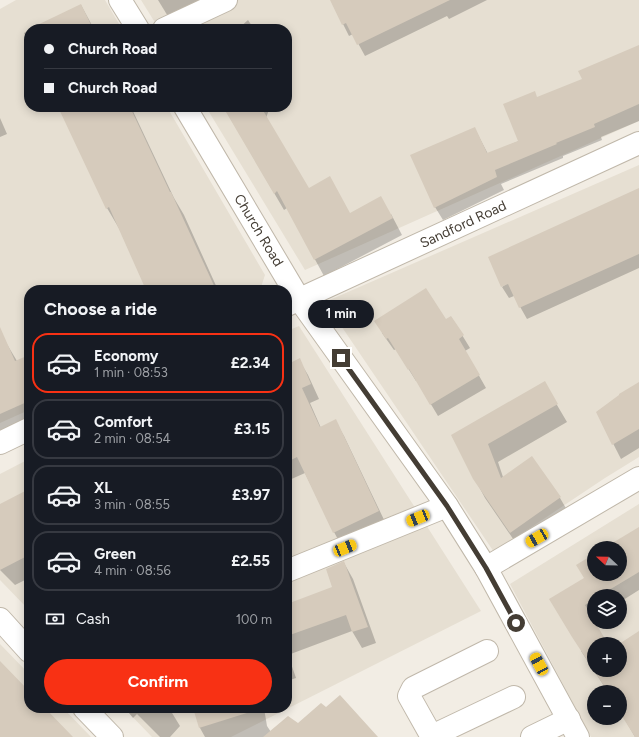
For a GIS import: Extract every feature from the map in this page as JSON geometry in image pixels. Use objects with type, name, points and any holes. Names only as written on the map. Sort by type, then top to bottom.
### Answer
[{"type":"street","points":[[120,0],[135,24]]},
{"type":"street","points":[[175,24],[226,0]]},
{"type":"street","name":"Church Road","points":[[188,112],[284,285]]},
{"type":"street","name":"Sandford Road","points":[[293,302],[639,143]]},
{"type":"street","name":"Church Road","points":[[293,302],[447,506],[486,568],[573,728]]},
{"type":"street","points":[[0,443],[24,431]]},
{"type":"street","points":[[486,568],[639,478]]},
{"type":"street","points":[[292,569],[447,506]]},
{"type":"street","points":[[0,619],[24,645]]},
{"type":"street","points":[[486,651],[413,688],[409,696],[432,737],[514,697]]},
{"type":"street","points":[[89,713],[112,737]]},
{"type":"street","points":[[532,737],[573,728]]},
{"type":"shaded area","points":[[16,0],[105,0],[119,24],[24,24],[24,112],[170,112],[265,275],[262,285],[24,285],[24,412],[0,423],[0,9]]},
{"type":"shaded area","points":[[141,0],[639,0],[639,121],[305,270],[209,112],[292,112],[292,24],[156,24]]},
{"type":"shaded area","points":[[639,165],[639,457],[494,552],[325,302]]},
{"type":"shaded area","points":[[299,326],[481,611],[292,706],[292,329]]},
{"type":"shaded area","points":[[24,462],[24,605],[0,580],[0,474]]},
{"type":"shaded area","points":[[639,504],[639,737],[591,737],[510,584]]},
{"type":"shaded area","points":[[0,644],[24,669],[24,713],[68,713],[91,737],[0,737]]},
{"type":"shaded area","points":[[129,713],[279,713],[231,737],[152,737]]},
{"type":"building","points":[[330,0],[450,0],[357,45],[346,23],[342,25]]},
{"type":"building","points":[[81,4],[91,24],[39,24]]},
{"type":"building","points":[[639,45],[639,104],[594,124],[595,127],[495,170],[497,177],[434,208],[410,155],[475,127],[487,153],[518,141],[503,104],[535,91],[537,97],[582,79],[578,71]]},
{"type":"building","points":[[60,112],[132,112],[214,285],[144,285],[109,207],[106,209]]},
{"type":"building","points":[[226,112],[264,112],[309,188],[330,176],[350,213],[381,196],[393,218],[314,260],[277,191],[274,194]]},
{"type":"building","points":[[639,188],[639,254],[519,308],[508,284],[501,287],[488,257]]},
{"type":"building","points":[[426,288],[446,319],[451,316],[464,335],[459,339],[480,375],[430,405],[409,369],[408,370],[388,338],[386,339],[374,321]]},
{"type":"building","points":[[0,327],[15,361],[24,357],[24,403],[0,414]]},
{"type":"building","points":[[300,358],[311,384],[302,388],[320,427],[336,419],[379,511],[333,533],[297,457],[292,460],[292,362]]},
{"type":"building","points":[[545,381],[558,404],[488,444],[501,478],[532,456],[561,497],[510,533],[473,479],[451,435]]},
{"type":"building","points":[[639,382],[639,429],[612,445],[596,412],[619,394]]},
{"type":"building","points":[[24,492],[24,558],[0,570],[0,504]]},
{"type":"building","points":[[639,527],[639,572],[627,579],[627,541],[616,541]]},
{"type":"building","points":[[587,558],[587,581],[624,581],[611,589],[587,589],[587,604],[585,605],[587,608],[587,629],[599,629],[604,637],[587,637],[587,660],[549,599],[584,578],[576,565]]},
{"type":"building","points":[[344,561],[368,627],[352,632],[346,615],[292,634],[292,602],[332,587],[326,569]]},
{"type":"building","points":[[639,631],[639,737],[635,737],[627,724],[627,685],[603,685],[598,677],[627,677],[627,639]]},
{"type":"building","points":[[0,661],[24,686],[24,713],[50,713],[73,737],[0,737]]},
{"type":"building","points":[[340,695],[378,737],[263,737],[288,716],[298,723],[321,703],[326,707]]},
{"type":"building","points":[[194,713],[247,713],[199,728]]},
{"type":"route","points":[[341,358],[447,506],[486,568],[516,623]]}]
